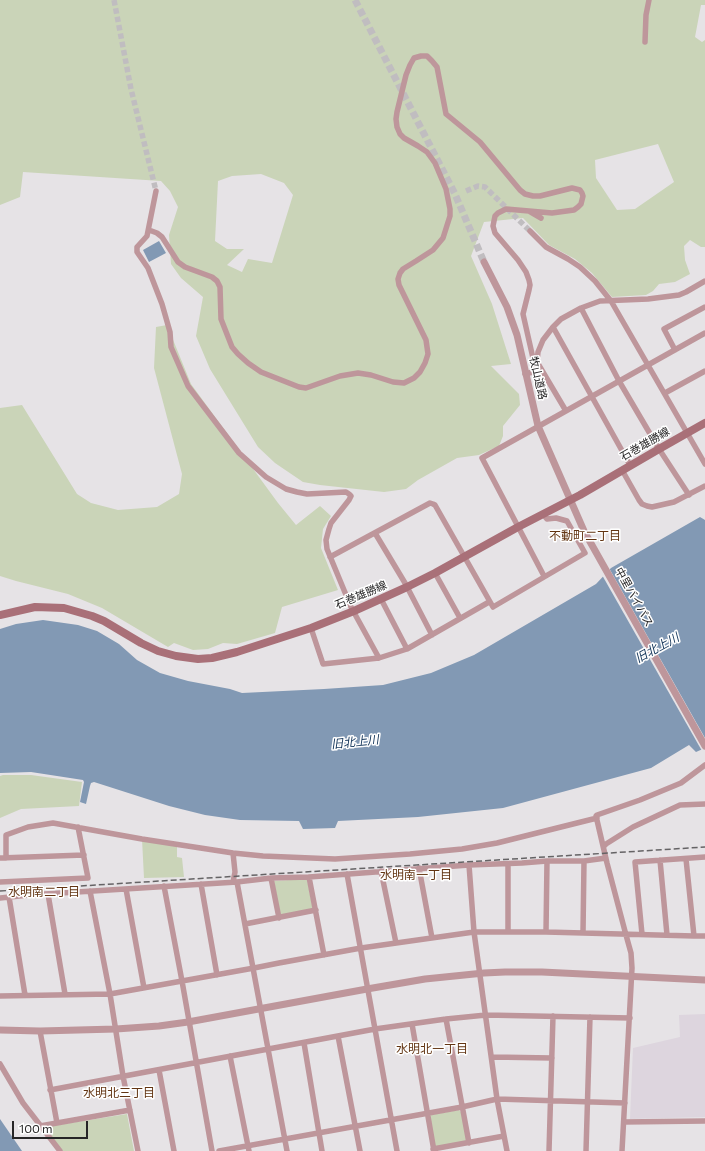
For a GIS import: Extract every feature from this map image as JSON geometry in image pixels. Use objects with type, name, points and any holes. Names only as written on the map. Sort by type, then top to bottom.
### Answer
[{"type":"main road","name":"石巻雄勝線","points":[[0,612],[35,607],[64,608],[104,621],[141,643],[158,651],[176,656],[198,659],[212,658],[237,652],[311,628],[354,611],[407,587],[570,500],[705,423]]},
{"type":"street","points":[[645,42],[646,15],[649,0]]},
{"type":"street","points":[[149,230],[162,237],[178,262],[218,281],[220,287],[221,319],[232,347],[248,363],[261,372],[299,387],[306,388],[340,376],[358,373],[371,375],[393,382],[404,382],[414,378],[420,372],[428,354],[426,340],[399,285],[398,279],[403,269],[433,250],[443,238],[450,216],[446,189],[435,162],[428,152],[404,138],[400,134],[397,127],[397,112],[410,65],[414,58],[427,56],[437,67],[446,114],[480,142],[520,190],[525,194],[533,196],[540,196],[572,188],[580,190],[582,193],[581,204],[574,210],[552,213],[506,209],[495,216],[493,226],[495,233],[518,260],[526,272],[530,285],[523,314],[535,370],[525,374]]},
{"type":"street","points":[[156,191],[149,230],[147,236],[137,247],[137,252],[148,268],[162,304],[170,332],[171,347],[188,386],[239,453],[266,477],[286,488],[298,492],[307,494],[346,492],[351,496],[331,523],[326,540],[327,549],[352,607],[379,658]]},
{"type":"street","points":[[529,211],[541,218]]},
{"type":"street","points":[[530,231],[546,247],[580,267],[595,281],[611,301],[705,464]]},
{"type":"street","name":"牧山道路","points":[[484,262],[507,307],[517,335],[538,426],[570,500]]},
{"type":"street","points":[[566,411],[537,362],[538,352],[543,340],[561,319],[580,308],[600,301],[648,300],[679,295],[705,282]]},
{"type":"street","points":[[676,350],[664,329],[705,307]]},
{"type":"street","points":[[580,308],[619,381],[659,449],[689,495]]},
{"type":"street","points":[[553,327],[630,465]]},
{"type":"street","points":[[544,576],[482,458],[705,333]]},
{"type":"street","points":[[665,394],[705,371]]},
{"type":"street","points":[[622,470],[642,504],[652,507],[674,502],[705,486]]},
{"type":"street","name":"中里バイパス","points":[[570,500],[584,531],[705,746]]},
{"type":"street","points":[[330,556],[430,503],[435,505],[493,607],[585,553],[567,521],[556,518],[546,519],[543,514]]},
{"type":"street","points":[[375,532],[407,587],[432,635]]},
{"type":"street","points":[[435,573],[460,618]]},
{"type":"street","points":[[381,599],[407,649]]},
{"type":"street","points":[[311,628],[323,664],[379,658],[407,649],[489,602]]},
{"type":"street","points":[[84,855],[3,858],[6,835],[28,827],[53,823],[142,839],[233,853],[263,856],[335,859],[442,851],[497,843],[597,818],[597,815],[640,800],[681,783],[705,765]]},
{"type":"street","points":[[604,846],[633,827],[680,805],[705,804]]},
{"type":"street","points":[[597,818],[631,953],[632,976],[622,1151]]},
{"type":"street","points":[[0,882],[88,878],[78,827]]},
{"type":"street","points":[[233,853],[235,882],[254,968],[287,1151]]},
{"type":"street","points":[[642,934],[635,862],[705,857]]},
{"type":"street","points":[[0,898],[419,868],[547,861],[584,861],[606,858]]},
{"type":"street","points":[[686,859],[694,936]]},
{"type":"street","points":[[660,860],[667,936]]},
{"type":"street","points":[[546,932],[547,861]]},
{"type":"street","points":[[583,933],[584,861]]},
{"type":"street","points":[[508,864],[508,932]]},
{"type":"street","points":[[469,865],[479,973],[497,1099],[507,1151]]},
{"type":"street","points":[[419,868],[432,938]]},
{"type":"street","points":[[381,871],[396,943]]},
{"type":"street","points":[[347,874],[397,1151]]},
{"type":"street","points":[[309,877],[324,955]]},
{"type":"street","points":[[272,878],[279,918]]},
{"type":"street","points":[[201,884],[217,975]]},
{"type":"street","points":[[164,886],[212,1151]]},
{"type":"street","points":[[126,889],[144,988]]},
{"type":"street","points":[[90,891],[138,1151]]},
{"type":"street","points":[[48,894],[65,994]]},
{"type":"street","points":[[9,897],[25,995]]},
{"type":"street","points":[[245,924],[316,910]]},
{"type":"street","points":[[0,996],[110,994],[361,948],[474,932],[546,932],[705,936]]},
{"type":"street","points":[[0,1030],[40,1031],[159,1026],[428,979],[479,973],[542,972],[705,980]]},
{"type":"street","points":[[50,1090],[338,1036],[446,1019],[486,1015],[630,1018]]},
{"type":"street","points":[[549,1151],[553,1016]]},
{"type":"street","points":[[586,1151],[590,1017]]},
{"type":"street","points":[[446,1019],[469,1143]]},
{"type":"street","points":[[412,1024],[426,1114],[434,1150],[504,1136]]},
{"type":"street","points":[[40,1031],[56,1123]]},
{"type":"street","points":[[338,1036],[360,1151]]},
{"type":"street","points":[[304,1043],[322,1151]]},
{"type":"street","points":[[230,1056],[249,1148]]},
{"type":"street","points":[[492,1057],[552,1058]]},
{"type":"street","points":[[0,1064],[23,1103],[60,1151]]},
{"type":"street","points":[[160,1070],[174,1151]]},
{"type":"street","points":[[219,1151],[249,1148],[318,1132],[426,1114],[497,1099],[625,1103]]},
{"type":"street","points":[[40,1126],[130,1110]]},
{"type":"street","points":[[624,1122],[705,1121]]},
{"type":"shaded area","points":[[705,1014],[705,1117],[630,1119],[633,1048],[680,1037],[679,1015]]},
{"type":"green space","points":[[0,0],[705,0],[705,5],[701,5],[695,37],[702,42],[705,40],[705,247],[701,247],[690,240],[684,246],[685,260],[690,274],[675,282],[659,284],[653,291],[646,295],[612,297],[592,273],[575,259],[549,245],[523,218],[484,222],[471,256],[492,304],[511,364],[491,366],[519,394],[520,405],[503,426],[503,436],[499,446],[479,455],[457,458],[418,480],[406,489],[384,492],[303,482],[275,463],[258,447],[210,369],[196,336],[203,297],[181,278],[171,264],[169,235],[178,207],[170,191],[161,181],[23,172],[20,197],[0,205]],"holes":[[[658,144],[674,182],[635,209],[617,210],[596,178],[595,160]],[[261,174],[284,183],[293,195],[272,263],[248,259],[242,272],[227,265],[244,249],[227,249],[215,241],[218,181],[232,176]]]},
{"type":"green space","points":[[167,325],[191,384],[278,503],[296,525],[320,506],[331,516],[323,529],[321,548],[338,590],[282,607],[275,633],[237,644],[223,643],[208,649],[193,650],[174,643],[168,647],[102,608],[68,594],[0,576],[0,408],[22,405],[77,494],[91,503],[118,510],[157,507],[179,494],[182,474],[154,368],[156,327]]},
{"type":"green space","points":[[31,775],[82,782],[79,806],[21,809],[0,818],[0,776]]},
{"type":"green space","points":[[142,839],[177,846],[177,857],[182,858],[184,877],[144,878]]},
{"type":"green space","points":[[307,879],[313,910],[280,915],[274,881]]},
{"type":"green space","points":[[459,1110],[461,1112],[467,1141],[435,1148],[430,1115]]},
{"type":"green space","points":[[127,1114],[134,1151],[63,1151],[45,1127]]},
{"type":"water","points":[[159,241],[166,253],[149,262],[143,250]]},
{"type":"water","name":"旧北上川","points":[[700,517],[705,520],[705,748],[696,752],[689,745],[651,768],[503,808],[418,817],[338,821],[335,828],[303,829],[299,821],[240,820],[205,815],[169,806],[94,782],[91,783],[86,804],[80,802],[84,782],[83,780],[31,772],[0,773],[0,629],[16,624],[43,620],[78,625],[97,631],[119,644],[137,660],[160,673],[242,693],[383,685],[431,673],[474,655],[596,584],[611,568]]},
{"type":"water","points":[[0,1119],[22,1151],[0,1151]]},
{"type":"pier","points":[[609,568],[705,738],[705,750],[702,751],[602,575]]},
{"type":"tunnel","points":[[114,0],[131,89],[156,191]]},
{"type":"tunnel","points":[[355,0],[455,194],[484,262]]},
{"type":"tunnel","points":[[466,191],[478,186],[485,187],[530,231]]},
{"type":"railway","points":[[0,891],[705,847]]},
{"type":"district","name":"不動町二丁目","points":[[585,536]]},
{"type":"district","name":"水明南一丁目","points":[[416,875]]},
{"type":"district","name":"水明南二丁目","points":[[44,892]]},
{"type":"district","name":"水明北一丁目","points":[[432,1049]]},
{"type":"district","name":"水明北三丁目","points":[[119,1093]]}]
